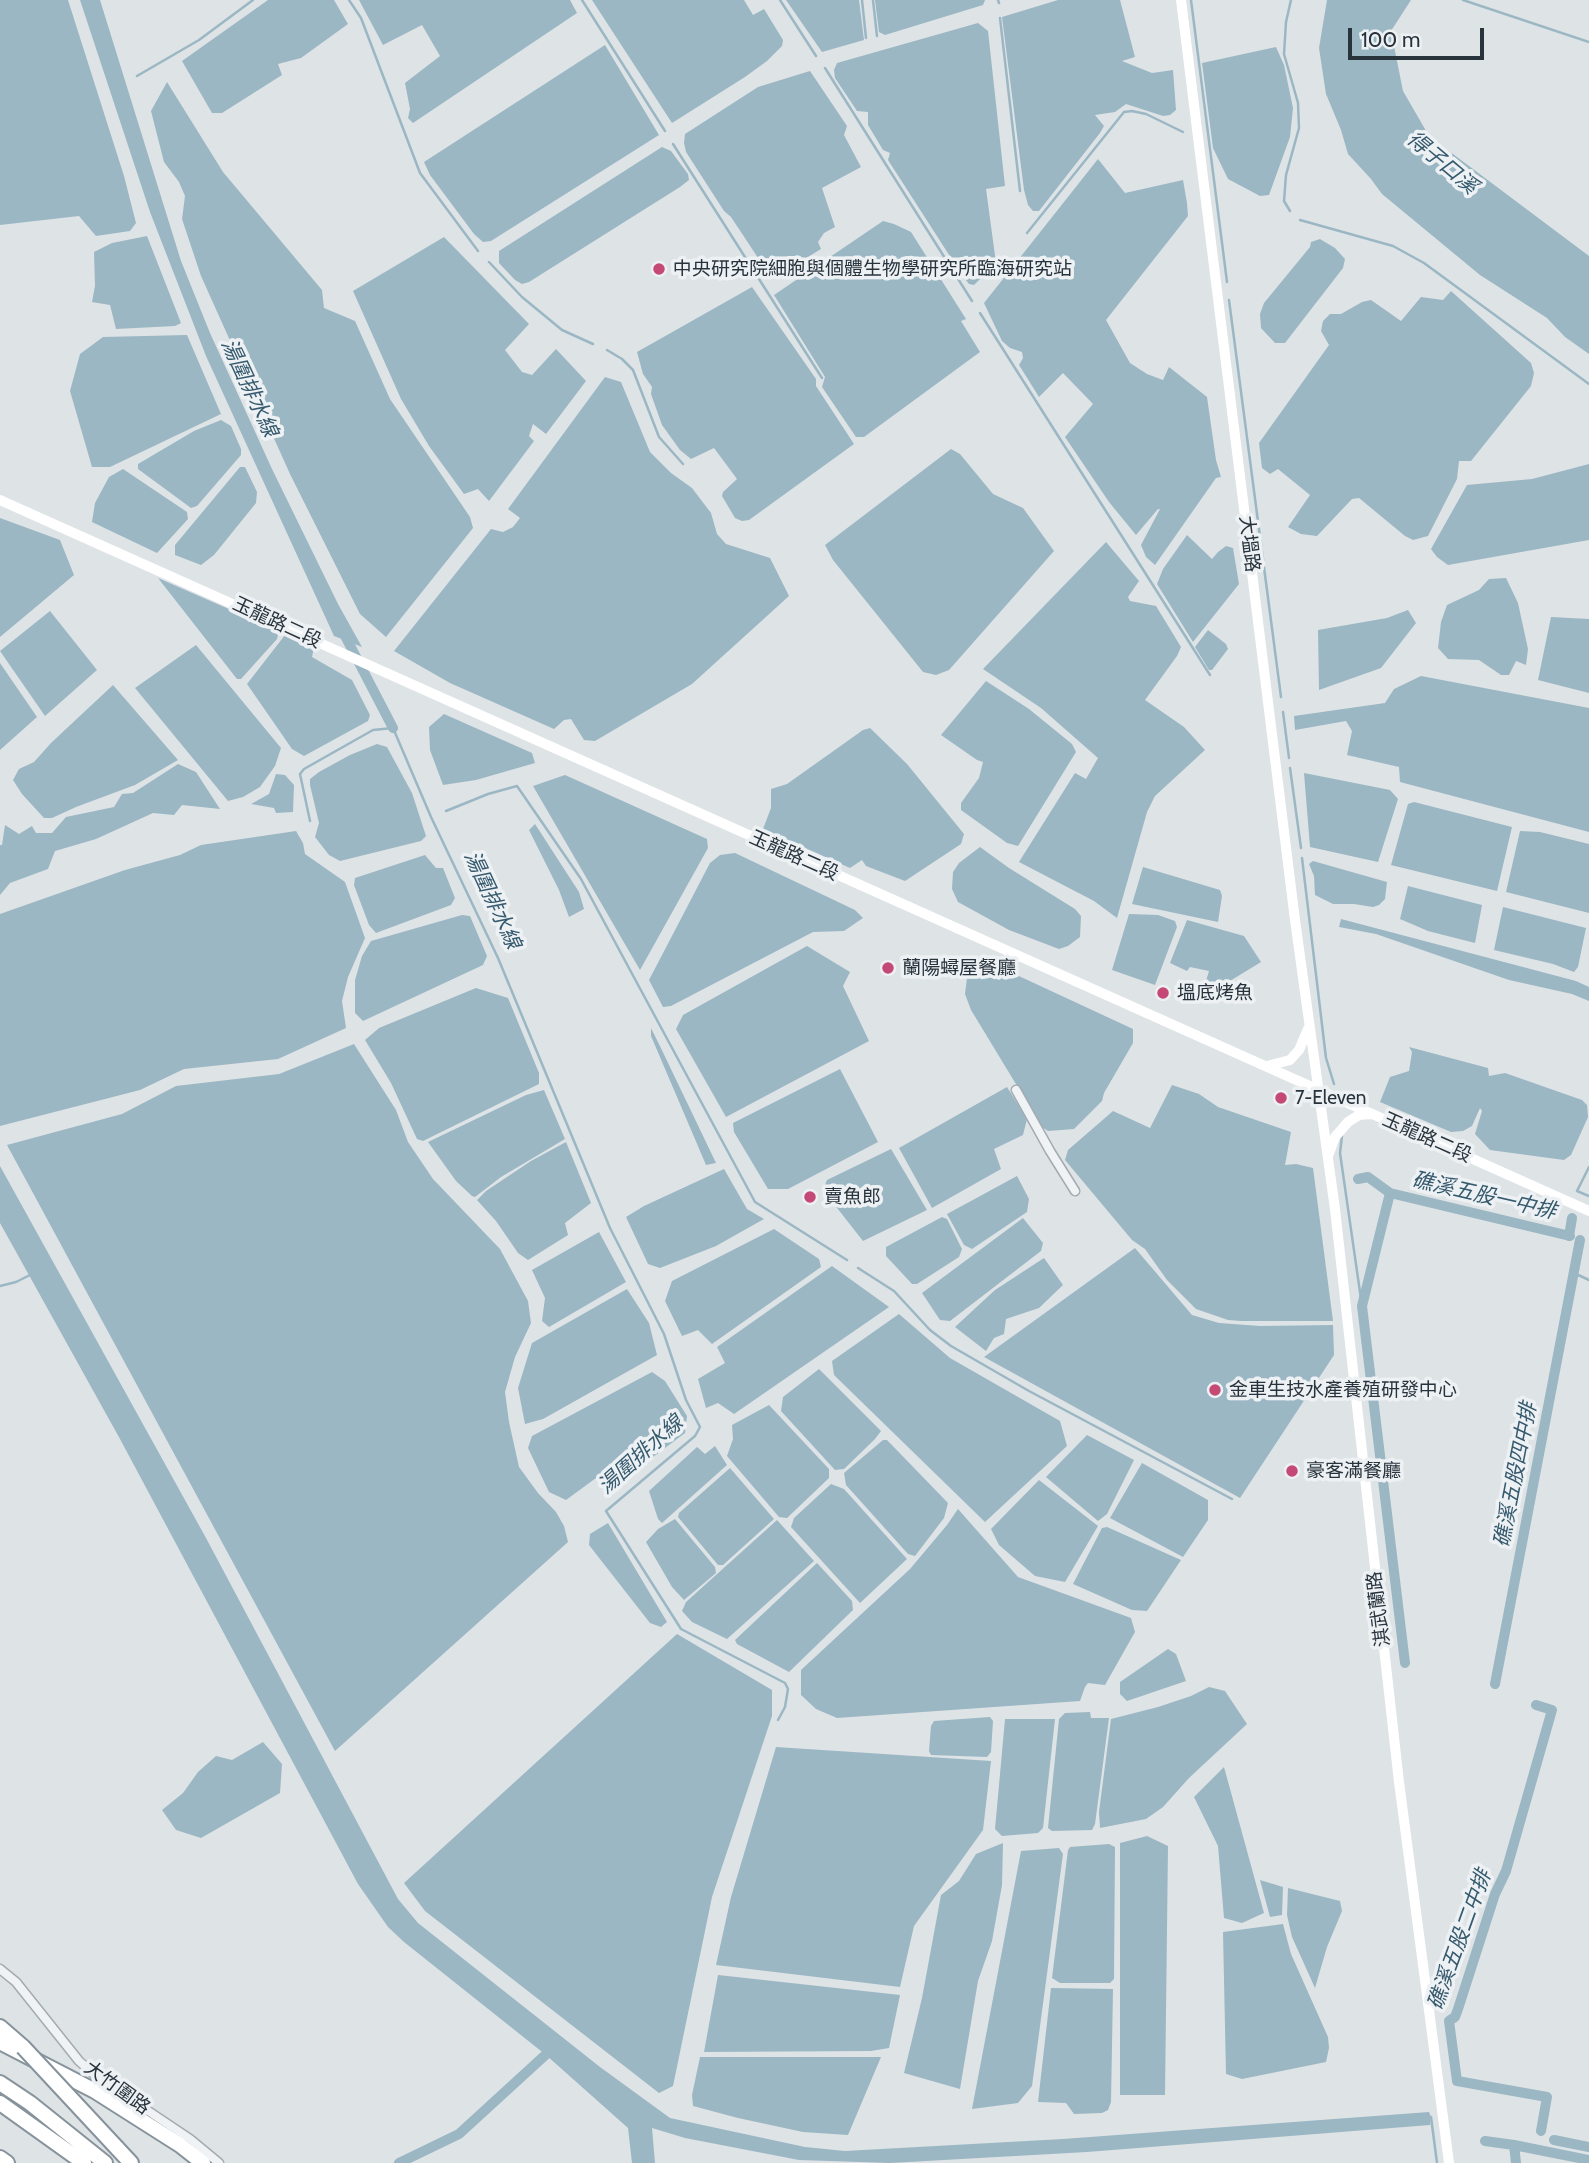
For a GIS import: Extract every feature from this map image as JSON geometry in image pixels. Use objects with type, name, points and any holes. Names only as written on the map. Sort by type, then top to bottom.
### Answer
[{"type":"highway","points":[[0,2027],[23,2047],[131,2163]]},
{"type":"highway","points":[[0,2042],[95,2091],[180,2145],[203,2163]]},
{"type":"highway","points":[[0,2083],[30,2103],[105,2163]]},
{"type":"highway","points":[[0,2104],[83,2163]]},
{"type":"highway","points":[[0,2158],[7,2163]]},
{"type":"street","name":"大塭路","points":[[1181,0],[1317,1088]]},
{"type":"street","name":"玉龍路二段","points":[[0,500],[1589,1211]]},
{"type":"street","points":[[1267,1066],[1290,1060],[1299,1050],[1309,1026]]},
{"type":"street","name":"淇武蘭路","points":[[1317,1088],[1399,1782],[1449,2163]]},
{"type":"street","points":[[1016,1090],[1075,1191]]},
{"type":"street","points":[[1327,1158],[1335,1137],[1348,1122],[1359,1115],[1373,1114]]},
{"type":"street","name":"大竹圍路","points":[[0,1969],[16,1982],[67,2046],[96,2076],[190,2139],[219,2163]]},
{"type":"water","points":[[0,0],[68,0],[124,176],[136,223],[130,231],[96,236],[79,216],[0,225]]},
{"type":"water","points":[[80,0],[100,0],[181,261],[210,333],[272,469],[362,647],[334,636],[206,356],[150,212]]},
{"type":"water","points":[[268,0],[334,0],[348,24],[301,58],[278,64],[282,75],[222,113],[212,113],[182,61]]},
{"type":"water","points":[[359,0],[570,0],[577,13],[413,123],[408,118],[410,109],[405,83],[440,56],[422,25],[383,45]]},
{"type":"water","points":[[592,0],[744,0],[753,15],[764,9],[783,40],[782,46],[745,77],[672,123]]},
{"type":"water","points":[[786,0],[859,0],[864,40],[822,52]]},
{"type":"water","points":[[875,0],[985,0],[983,5],[885,35],[879,32]]},
{"type":"water","points":[[1058,0],[1120,0],[1135,57],[1122,61],[1152,73],[1173,70],[1176,110],[1163,116],[1126,104],[1115,112],[1095,115],[1104,126],[1100,133],[1039,211],[1033,211],[1028,205],[1024,190],[1002,17]]},
{"type":"water","name":"得子口溪","points":[[1327,0],[1411,0],[1391,31],[1403,91],[1429,136],[1589,256],[1589,354],[1565,337],[1547,318],[1480,275],[1382,194],[1348,154],[1326,94],[1319,48]]},
{"type":"water","points":[[978,23],[988,31],[1005,186],[986,189],[996,263],[974,285],[969,284],[962,275],[888,160],[890,153],[883,150],[868,125],[868,112],[857,111],[835,78],[834,70],[837,63]]},
{"type":"water","points":[[605,45],[659,135],[491,241],[483,242],[430,175],[424,162]]},
{"type":"water","points":[[1276,47],[1284,65],[1293,108],[1290,137],[1269,195],[1260,196],[1228,179],[1213,148],[1202,63]]},
{"type":"water","points":[[810,71],[847,126],[844,135],[861,167],[822,188],[835,227],[824,233],[818,242],[821,249],[772,279],[686,152],[685,134],[758,87]]},
{"type":"water","points":[[167,82],[223,172],[322,290],[324,308],[355,321],[390,399],[470,517],[473,528],[386,637],[360,614],[290,474],[201,276],[182,219],[185,196],[179,182],[164,162],[151,111]]},
{"type":"water","points":[[662,147],[671,151],[688,174],[689,180],[680,187],[529,282],[522,284],[515,280],[499,263],[499,251]]},
{"type":"water","points":[[1098,159],[1125,193],[1183,180],[1187,203],[1188,216],[1106,320],[1130,363],[1163,380],[1169,367],[1207,397],[1221,477],[1216,478],[1155,565],[1146,557],[1141,545],[1160,509],[1136,535],[1109,502],[1065,437],[1093,404],[1063,373],[1039,397],[1019,365],[1023,358],[1022,352],[1010,348],[1002,341],[984,303]]},
{"type":"water","points":[[883,221],[911,232],[966,319],[961,321],[980,352],[864,437],[856,437],[822,387],[825,377],[774,295]]},
{"type":"water","points":[[147,236],[181,323],[175,326],[116,329],[110,305],[92,302],[95,286],[94,252],[112,243]]},
{"type":"water","points":[[444,237],[529,324],[505,350],[522,372],[532,375],[556,349],[586,381],[546,434],[533,424],[529,436],[534,441],[489,501],[478,489],[464,494],[429,446],[401,399],[353,291]]},
{"type":"water","points":[[1320,239],[1335,248],[1345,259],[1343,268],[1285,343],[1275,343],[1261,328],[1260,314],[1264,303],[1310,247],[1311,242]]},
{"type":"water","points":[[752,287],[816,379],[816,386],[854,444],[749,520],[742,521],[735,518],[722,496],[737,479],[714,448],[691,459],[680,450],[662,425],[651,394],[652,387],[643,374],[637,352]]},
{"type":"water","points":[[1451,291],[1531,363],[1534,373],[1531,386],[1471,461],[1459,461],[1457,479],[1428,536],[1413,540],[1405,536],[1359,498],[1352,499],[1317,536],[1301,534],[1288,527],[1310,495],[1278,469],[1270,474],[1262,468],[1259,443],[1329,345],[1321,331],[1323,321],[1330,314],[1341,314],[1371,300],[1401,321],[1421,297],[1443,300]]},
{"type":"water","points":[[187,335],[221,414],[110,467],[92,467],[70,391],[80,354],[103,337]]},
{"type":"water","points":[[605,377],[621,382],[650,452],[671,473],[692,488],[711,513],[717,534],[726,544],[770,558],[789,596],[692,684],[595,741],[584,740],[571,719],[564,720],[554,729],[450,683],[394,651],[491,529],[503,532],[513,527],[520,518],[508,509]]},
{"type":"water","points":[[221,420],[231,426],[241,455],[197,506],[191,508],[138,469],[138,464],[194,431]]},
{"type":"water","points":[[951,449],[960,454],[993,494],[1023,508],[1054,551],[949,670],[936,675],[923,672],[833,560],[825,545]]},
{"type":"water","points":[[1589,464],[1589,540],[1448,565],[1431,549],[1467,485],[1532,479]]},
{"type":"water","points":[[240,467],[245,467],[257,492],[256,503],[214,555],[201,565],[175,555],[175,545]]},
{"type":"water","points":[[123,469],[187,512],[188,519],[157,553],[92,522],[95,503],[109,477]]},
{"type":"water","points":[[0,518],[60,540],[74,575],[0,637]]},
{"type":"water","points":[[1187,535],[1212,559],[1226,546],[1233,548],[1239,584],[1193,642],[1157,584],[1163,569]]},
{"type":"water","points":[[1106,542],[1139,581],[1128,597],[1130,601],[1156,606],[1181,647],[1145,700],[1184,727],[1205,750],[1155,796],[1147,812],[1117,918],[1094,901],[1019,862],[1075,773],[1086,779],[1098,758],[1041,708],[983,669]]},
{"type":"water","points":[[158,578],[279,631],[277,639],[241,679],[237,679]]},
{"type":"water","points":[[1506,578],[1518,603],[1528,649],[1526,665],[1516,661],[1509,675],[1501,675],[1479,660],[1448,659],[1438,648],[1441,622],[1447,605],[1479,590],[1489,579]]},
{"type":"water","points":[[1408,610],[1416,623],[1381,668],[1319,690],[1318,630],[1387,618]]},
{"type":"water","points":[[50,611],[97,670],[45,716],[0,651]]},
{"type":"water","points":[[1551,617],[1589,619],[1589,693],[1538,680]]},
{"type":"water","points":[[1208,630],[1226,644],[1228,649],[1212,670],[1209,670],[1195,647]]},
{"type":"water","points":[[285,635],[314,647],[312,657],[352,680],[370,715],[368,721],[304,756],[292,749],[247,684]]},
{"type":"water","points":[[196,645],[281,748],[275,766],[260,787],[243,797],[228,801],[135,688]]},
{"type":"water","points":[[0,663],[37,717],[0,750]]},
{"type":"water","points":[[1421,676],[1589,708],[1589,832],[1400,782],[1399,767],[1347,755],[1352,731],[1346,721],[1295,730],[1294,716],[1385,703],[1394,689]]},
{"type":"water","points":[[986,681],[1029,709],[1072,744],[1076,752],[1018,846],[1007,843],[961,810],[961,803],[979,778],[983,762],[941,735]]},
{"type":"water","points":[[113,685],[178,760],[135,785],[52,818],[44,818],[13,780],[19,769],[34,762]]},
{"type":"water","points":[[444,714],[532,753],[535,763],[476,780],[443,785],[430,750],[429,727]]},
{"type":"water","points":[[870,728],[907,764],[964,834],[961,844],[905,881],[866,866],[862,860],[850,868],[763,829],[771,808],[771,789],[787,784],[863,730]]},
{"type":"water","points":[[377,744],[387,747],[412,793],[426,836],[421,841],[340,861],[329,855],[315,837],[319,823],[310,779],[350,755]]},
{"type":"water","points":[[178,764],[196,772],[220,809],[182,805],[174,815],[153,813],[96,839],[55,851],[48,869],[10,883],[0,895],[0,845],[5,825],[19,834],[32,826],[36,833],[52,833],[66,817],[114,807],[122,794],[133,793]]},
{"type":"water","points":[[1304,773],[1390,790],[1398,799],[1378,862],[1310,847]]},
{"type":"water","points":[[276,774],[285,775],[294,785],[293,812],[276,813],[274,808],[251,804],[269,794]]},
{"type":"water","points":[[565,775],[707,839],[708,848],[640,970],[533,786]]},
{"type":"water","points":[[1414,802],[1512,827],[1497,891],[1391,865],[1408,804]]},
{"type":"water","points":[[535,824],[579,892],[584,909],[569,917],[559,890],[529,830]]},
{"type":"water","points":[[296,831],[303,843],[305,854],[345,882],[365,938],[348,977],[342,1001],[346,1028],[278,1059],[184,1069],[140,1090],[0,1126],[0,914],[125,870],[180,855],[201,845]]},
{"type":"water","points":[[1520,831],[1540,832],[1589,844],[1589,913],[1506,892]]},
{"type":"water","points":[[980,847],[1075,909],[1081,916],[1080,937],[1059,949],[1009,930],[958,902],[952,889],[953,872],[959,863]]},
{"type":"water","points":[[735,853],[855,910],[863,918],[844,931],[813,932],[671,1006],[663,1007],[649,980],[710,863],[720,855]]},
{"type":"water","points":[[425,855],[436,868],[443,868],[455,898],[451,905],[376,933],[369,925],[354,885],[355,878]]},
{"type":"water","points":[[1313,861],[1387,882],[1385,899],[1373,907],[1333,904],[1315,895],[1314,876],[1309,864]]},
{"type":"water","points":[[1143,867],[1220,890],[1222,896],[1218,922],[1132,904]]},
{"type":"water","points":[[1408,886],[1482,905],[1475,943],[1428,931],[1400,919]]},
{"type":"water","points":[[1503,907],[1586,928],[1578,967],[1574,972],[1553,964],[1494,950]]},
{"type":"water","points":[[1129,914],[1158,915],[1175,921],[1177,927],[1155,985],[1112,970]]},
{"type":"water","points":[[462,915],[470,916],[487,956],[483,965],[363,1021],[355,1013],[355,980],[362,956],[371,941]]},
{"type":"water","points":[[1341,919],[1576,981],[1589,987],[1589,1001],[1572,994],[1509,980],[1376,934],[1339,927]]},
{"type":"water","points":[[1187,920],[1244,936],[1261,962],[1206,993],[1203,991],[1209,971],[1190,967],[1187,971],[1170,963]]},
{"type":"water","points":[[807,946],[850,972],[843,986],[869,1041],[726,1117],[676,1029],[683,1015]]},
{"type":"water","points":[[977,958],[989,959],[993,964],[1133,1029],[1133,1043],[1102,1101],[1074,1129],[1048,1131],[1042,1127],[971,1010],[965,994],[968,970]]},
{"type":"water","points":[[476,988],[508,998],[539,1073],[539,1084],[423,1141],[417,1139],[391,1083],[365,1040],[379,1028]]},
{"type":"water","points":[[651,1028],[716,1163],[706,1165],[651,1036]]},
{"type":"water","points":[[354,1044],[396,1110],[408,1142],[433,1179],[500,1249],[528,1301],[531,1323],[515,1357],[505,1392],[509,1422],[519,1467],[556,1512],[564,1526],[568,1542],[335,1751],[7,1145],[122,1114],[176,1086],[279,1074]]},
{"type":"water","points":[[1409,1047],[1488,1068],[1489,1076],[1505,1073],[1582,1100],[1587,1105],[1588,1117],[1571,1155],[1564,1160],[1490,1150],[1475,1134],[1482,1111],[1480,1108],[1472,1126],[1463,1131],[1451,1132],[1380,1102],[1390,1077],[1409,1071],[1412,1052]]},
{"type":"water","points":[[840,1069],[878,1142],[788,1189],[768,1189],[734,1132],[733,1123]]},
{"type":"water","points":[[1172,1085],[1199,1094],[1218,1107],[1291,1132],[1285,1165],[1296,1164],[1313,1168],[1333,1321],[1228,1320],[1196,1309],[1167,1280],[1145,1249],[1132,1240],[1065,1160],[1068,1150],[1113,1111],[1150,1128]]},
{"type":"water","points":[[1007,1087],[1027,1119],[1023,1135],[994,1149],[1001,1169],[932,1208],[899,1148]]},
{"type":"water","points":[[544,1090],[565,1139],[501,1177],[475,1197],[472,1196],[456,1181],[428,1142],[526,1095]]},
{"type":"water","points":[[566,1142],[591,1203],[565,1223],[568,1235],[528,1260],[518,1253],[496,1221],[477,1200],[531,1161]]},
{"type":"water","points":[[891,1149],[927,1210],[863,1241],[823,1190],[827,1180]]},
{"type":"water","points":[[0,1166],[206,1538],[398,1899],[418,1923],[600,2067],[670,2118],[805,2147],[845,2151],[1063,2139],[1429,2112],[1430,2125],[1087,2152],[890,2163],[799,2160],[685,2138],[652,2128],[655,2163],[632,2163],[628,2128],[546,2055],[404,1942],[388,1927],[358,1884],[120,1439],[0,1223]]},
{"type":"water","points":[[724,1169],[747,1209],[764,1219],[716,1246],[660,1268],[648,1264],[626,1217]]},
{"type":"water","points":[[1017,1176],[1029,1199],[1027,1212],[972,1249],[964,1245],[947,1214]]},
{"type":"water","points":[[942,1217],[947,1219],[962,1249],[959,1257],[917,1284],[912,1284],[886,1256],[886,1247]]},
{"type":"water","points":[[1023,1218],[1043,1243],[1041,1251],[950,1321],[940,1320],[922,1293]]},
{"type":"water","points":[[774,1229],[819,1259],[821,1267],[712,1344],[698,1330],[682,1336],[665,1301],[672,1281]]},
{"type":"water","points":[[599,1232],[626,1282],[549,1327],[542,1321],[545,1298],[532,1270]]},
{"type":"water","points":[[1135,1248],[1192,1315],[1219,1323],[1260,1326],[1333,1325],[1334,1355],[1240,1498],[984,1357]]},
{"type":"water","points":[[1044,1258],[1063,1285],[1039,1308],[1006,1319],[1004,1334],[994,1338],[986,1351],[955,1327],[995,1290]]},
{"type":"water","points":[[832,1266],[889,1307],[734,1414],[718,1403],[706,1408],[698,1379],[725,1363],[717,1347]]},
{"type":"water","points":[[627,1289],[649,1323],[657,1355],[543,1419],[525,1424],[518,1388],[532,1343]]},
{"type":"water","points":[[899,1314],[950,1358],[1060,1421],[1067,1446],[985,1522],[834,1375],[832,1361]]},
{"type":"water","points":[[819,1369],[881,1431],[844,1469],[835,1470],[781,1411],[783,1397]]},
{"type":"water","points":[[652,1372],[665,1381],[687,1416],[685,1433],[641,1466],[611,1467],[566,1500],[549,1492],[528,1448],[532,1436]]},
{"type":"water","points":[[769,1405],[829,1469],[829,1478],[787,1518],[779,1517],[727,1456],[733,1439],[732,1425]]},
{"type":"water","points":[[1087,1435],[1134,1460],[1107,1514],[1098,1521],[1046,1477]]},
{"type":"water","points":[[883,1440],[887,1440],[948,1503],[944,1518],[915,1556],[908,1554],[846,1485],[844,1473]]},
{"type":"water","points":[[715,1446],[727,1465],[662,1523],[658,1519],[649,1491],[697,1447],[705,1454]]},
{"type":"water","points":[[1142,1463],[1208,1500],[1208,1520],[1183,1557],[1110,1518]]},
{"type":"water","points":[[730,1468],[774,1519],[723,1565],[718,1565],[678,1517],[679,1513]]},
{"type":"water","points":[[1039,1480],[1098,1526],[1065,1582],[1035,1576],[999,1545],[991,1529]]},
{"type":"water","points":[[831,1484],[844,1489],[907,1559],[860,1603],[791,1527],[794,1518]]},
{"type":"water","points":[[958,1509],[1018,1577],[1131,1618],[1135,1632],[1105,1685],[1088,1683],[1080,1701],[837,1718],[816,1709],[801,1695],[801,1670],[910,1569]]},
{"type":"water","points":[[675,1519],[715,1567],[716,1573],[684,1600],[672,1587],[646,1542],[658,1529]]},
{"type":"water","points":[[777,1520],[814,1561],[727,1639],[692,1622],[682,1611],[686,1602]]},
{"type":"water","points":[[608,1523],[667,1622],[661,1627],[650,1623],[589,1545],[590,1534]]},
{"type":"water","points":[[1107,1527],[1181,1560],[1147,1611],[1132,1610],[1073,1584],[1102,1528]]},
{"type":"water","points":[[817,1563],[852,1601],[853,1610],[789,1672],[737,1644],[735,1640]]},
{"type":"water","points":[[677,1634],[772,1690],[772,1716],[712,1897],[673,2086],[659,2093],[425,1911],[404,1883]]},
{"type":"water","points":[[1168,1649],[1176,1654],[1186,1681],[1127,1701],[1120,1694],[1120,1682]]},
{"type":"water","points":[[1209,1687],[1225,1691],[1247,1724],[1189,1778],[1163,1807],[1146,1819],[1100,1828],[1099,1812],[1111,1719],[1158,1707]]},
{"type":"water","points":[[1090,1712],[1091,1718],[1109,1718],[1095,1824],[1092,1830],[1052,1831],[1048,1828],[1059,1719],[1065,1713]]},
{"type":"water","points":[[990,1717],[993,1721],[991,1752],[987,1757],[931,1755],[931,1726],[934,1721]]},
{"type":"water","points":[[1005,1719],[1055,1719],[1043,1828],[1038,1833],[1002,1836],[995,1829]]},
{"type":"water","points":[[263,1742],[282,1764],[280,1793],[201,1838],[176,1830],[162,1810],[183,1793],[198,1772],[216,1756],[232,1760]]},
{"type":"water","points":[[776,1747],[991,1761],[983,1830],[914,1926],[900,1987],[716,1965],[731,1897]]},
{"type":"water","points":[[1224,1767],[1264,1913],[1242,1923],[1224,1918],[1218,1846],[1194,1797]]},
{"type":"water","points":[[1147,1836],[1168,1846],[1165,2095],[1120,2095],[1120,1843]]},
{"type":"water","points":[[1003,1843],[1002,1885],[992,1941],[978,1981],[960,2089],[904,2073],[922,1998],[941,1895],[959,1881],[976,1854]]},
{"type":"water","points":[[1109,1844],[1115,1847],[1114,1979],[1110,1983],[1060,1983],[1052,1978],[1068,1850],[1070,1847]]},
{"type":"water","points":[[1059,1848],[1063,1854],[1032,2086],[1018,2103],[972,2109],[1021,1851]]},
{"type":"water","points":[[1260,1880],[1283,1887],[1282,1915],[1270,1917]]},
{"type":"water","points":[[1288,1888],[1340,1901],[1342,1911],[1327,1947],[1315,1988],[1292,1937],[1287,1915]]},
{"type":"water","points":[[1283,1924],[1291,1954],[1328,2037],[1326,2062],[1242,2079],[1226,2074],[1223,1932]]},
{"type":"water","points":[[718,1975],[900,1995],[889,2048],[871,2051],[704,2052]]},
{"type":"water","points":[[1051,1988],[1113,1989],[1111,2102],[1108,2110],[1102,2113],[1074,2114],[1066,2103],[1038,2102]]},
{"type":"water","points":[[700,2057],[881,2057],[848,2135],[803,2132],[693,2106],[692,2095]]},
{"type":"waterway","points":[[137,76],[199,40],[253,0]]},
{"type":"waterway","points":[[349,0],[361,18],[420,173],[478,251]]},
{"type":"waterway","points":[[582,0],[665,131]]},
{"type":"waterway","points":[[780,0],[816,56]]},
{"type":"waterway","points":[[862,0],[866,38]]},
{"type":"waterway","points":[[873,0],[877,36]]},
{"type":"waterway","points":[[1191,0],[1227,282]]},
{"type":"waterway","points":[[1290,211],[1284,201],[1286,175],[1299,128],[1298,103],[1284,54],[1286,22],[1291,0]]},
{"type":"waterway","points":[[1463,0],[1589,42]]},
{"type":"waterway","points":[[1000,18],[1020,191]]},
{"type":"waterway","points":[[825,68],[972,301]]},
{"type":"waterway","points":[[1027,233],[1124,112],[1146,114],[1183,132]]},
{"type":"waterway","points":[[673,144],[822,378]]},
{"type":"waterway","points":[[1300,220],[1393,246],[1424,263],[1589,384]]},
{"type":"waterway","points":[[489,262],[522,297],[562,330],[593,344]]},
{"type":"waterway","points":[[1229,300],[1281,697]]},
{"type":"waterway","points":[[980,313],[1210,675]]},
{"type":"waterway","points":[[607,350],[633,370],[659,437],[683,464]]},
{"type":"waterway","name":"湯圍排水線","points":[[343,632],[393,728]]},
{"type":"waterway","points":[[1283,712],[1289,758]]},
{"type":"waterway","name":"湯圍排水線","points":[[310,821],[300,774],[304,769],[373,730],[393,728],[431,817],[498,958],[610,1228],[664,1334],[686,1400],[700,1427],[695,1436],[606,1511],[681,1629],[785,1683],[788,1689],[785,1707],[778,1720]]},
{"type":"waterway","points":[[1290,768],[1301,848]]},
{"type":"waterway","points":[[446,811],[517,786],[581,879],[755,1202],[847,1260]]},
{"type":"waterway","points":[[1302,858],[1326,1058],[1334,1084]]},
{"type":"waterway","points":[[1342,1136],[1340,1153],[1362,1306]]},
{"type":"waterway","points":[[1589,1167],[1577,1191],[1589,1196]]},
{"type":"waterway","name":"礁溪五股一中排","points":[[1358,1179],[1368,1177],[1390,1193],[1570,1236]]},
{"type":"waterway","points":[[1390,1193],[1362,1306],[1405,1663]]},
{"type":"waterway","points":[[1569,1236],[1572,1218]]},
{"type":"waterway","name":"礁溪五股四中排","points":[[1495,1684],[1580,1240]]},
{"type":"waterway","points":[[858,1268],[894,1291],[930,1330],[951,1346],[1029,1391],[1232,1499]]},
{"type":"waterway","name":"礁溪五股一中排","points":[[1574,1273],[1589,1280]]},
{"type":"waterway","points":[[0,1286],[32,1274]]},
{"type":"waterway","name":"礁溪五股二中排","points":[[1536,1705],[1552,1710],[1506,1871],[1495,1894],[1455,2017],[1449,2021],[1457,2081],[1547,2097],[1541,2131]]},
{"type":"waterway","points":[[399,2163],[459,2134],[553,2048]]},
{"type":"waterway","points":[[1431,2117],[1437,2163]]},
{"type":"waterway","name":"礁溪五股二中排","points":[[1554,2140],[1589,2147]]},
{"type":"waterway","points":[[1485,2141],[1514,2145],[1516,2163]]},
{"type":"waterway","points":[[1514,2145],[1589,2160]]},
{"type":"place","name":"中央研究院細胞與個體生物學研究所臨海研究站","points":[[659,269]]},
{"type":"place","name":"蘭陽蟳屋餐廳","points":[[888,968]]},
{"type":"place","name":"塭底烤魚","points":[[1163,993]]},
{"type":"place","name":"7-Eleven","points":[[1281,1098]]},
{"type":"place","name":"賣魚郎","points":[[810,1197]]},
{"type":"place","name":"金車生技水產養殖研發中心","points":[[1215,1390]]},
{"type":"place","name":"豪客滿餐廳","points":[[1292,1471]]}]
